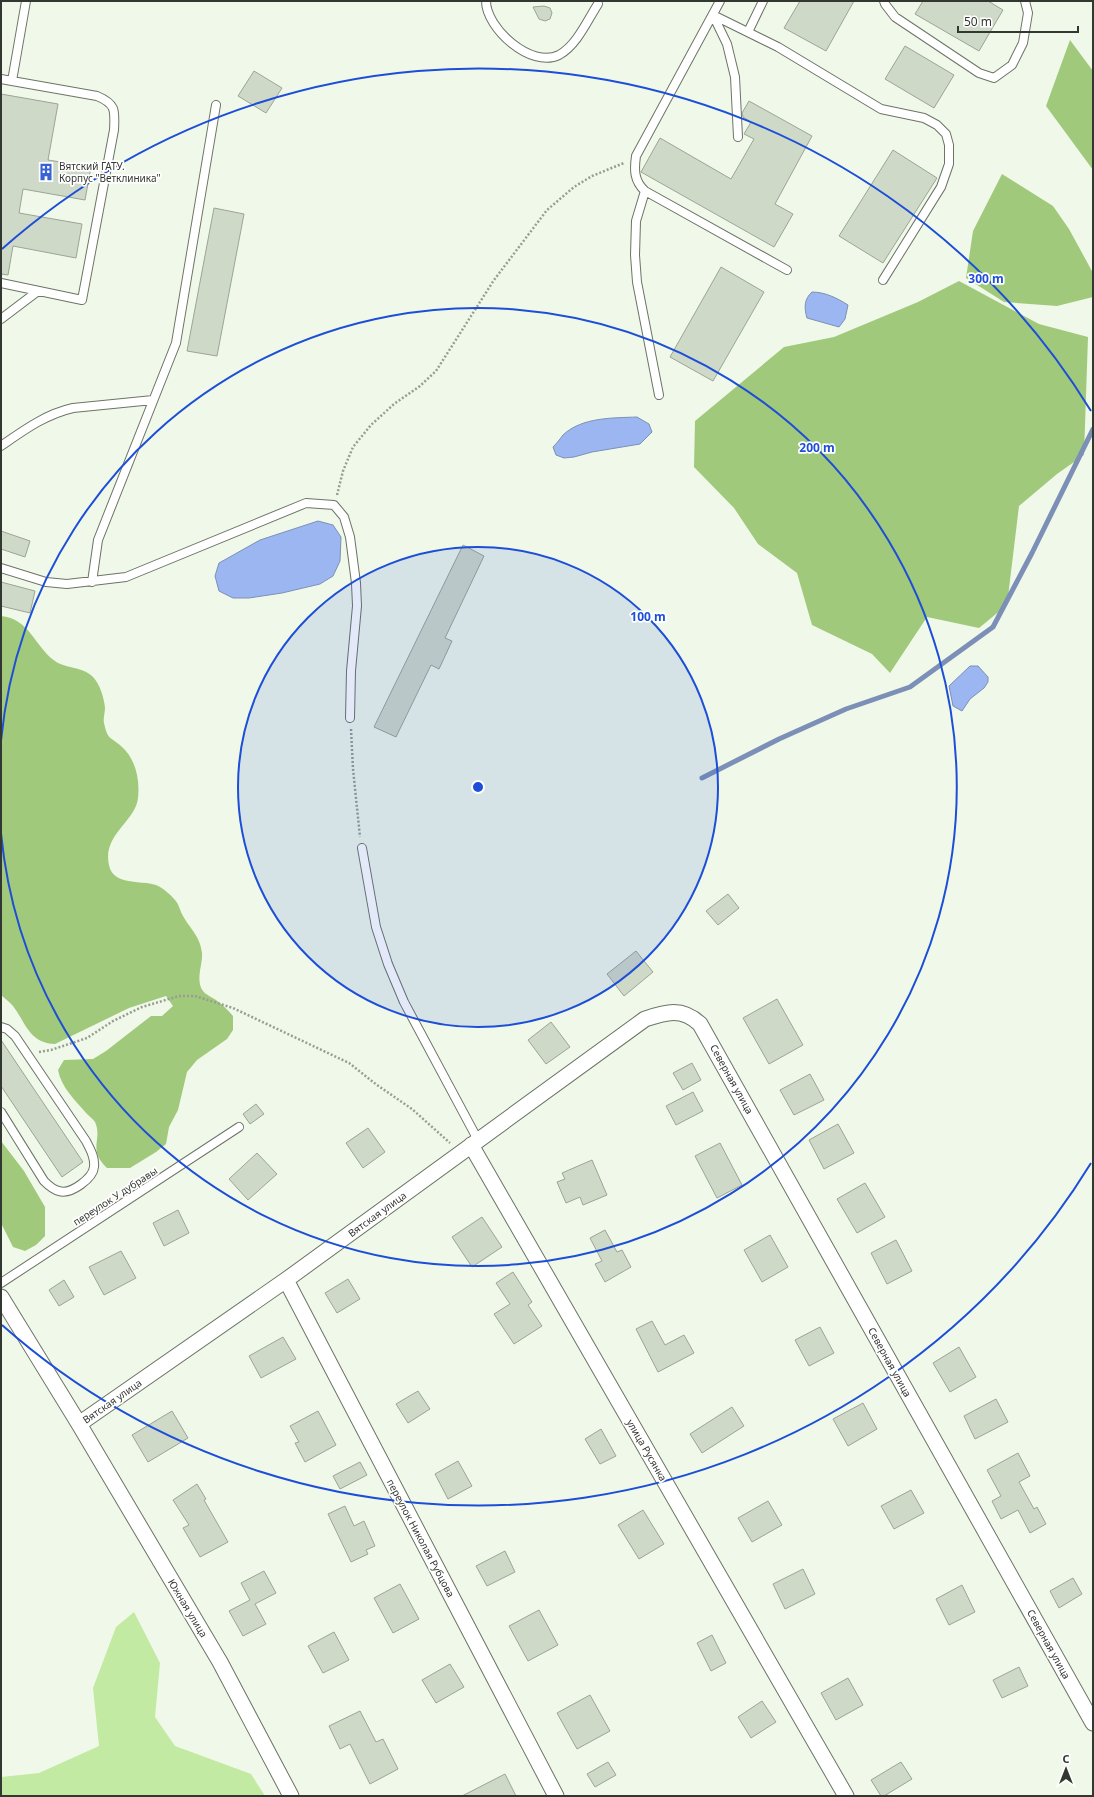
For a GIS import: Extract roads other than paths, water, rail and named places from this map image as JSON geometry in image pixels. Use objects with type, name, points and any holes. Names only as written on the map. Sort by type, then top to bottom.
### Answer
[{"type":"street","name":"Вятская улица","points":[[79,1424],[286,1280],[644,1019],[661,1014],[678,1012]]},
{"type":"street","name":"Северная улица","points":[[678,1012],[692,1016],[700,1024],[1093,1723]]},
{"type":"street","name":"улица Русянка","points":[[470,1146],[846,1796]]},
{"type":"street","name":"переулок Николая Рубцова","points":[[286,1280],[556,1796]]},
{"type":"street","name":"Южная улица","points":[[1,1297],[79,1424],[220,1662],[291,1796]]},
{"type":"lane","points":[[12,81],[26,1]]},
{"type":"lane","points":[[486,1],[487,13],[505,37],[521,49],[537,56],[547,58],[558,55],[567,49],[598,4]]},
{"type":"lane","points":[[720,1],[636,156],[634,166],[635,177],[638,186],[645,191],[787,270]]},
{"type":"lane","points":[[748,32],[764,1]]},
{"type":"lane","points":[[884,1],[896,17],[979,73],[994,78],[1012,65],[1023,43],[1028,13],[1025,1]]},
{"type":"lane","points":[[712,15],[778,47],[881,109],[924,118],[937,125],[946,134],[949,145],[949,164],[941,187],[884,280]]},
{"type":"lane","points":[[712,15],[727,44],[735,77],[738,137]]},
{"type":"lane","points":[[1,79],[97,96],[107,100],[112,105],[114,113],[114,130],[82,300],[1,284]]},
{"type":"lane","points":[[92,582],[98,540],[176,343],[216,105]]},
{"type":"lane","points":[[645,191],[636,221],[635,255],[637,282],[659,395]]},
{"type":"lane","points":[[1,319],[38,291]]},
{"type":"lane","points":[[1,446],[42,419],[60,410],[153,400]]},
{"type":"lane","points":[[1,568],[46,582],[67,584],[126,577],[306,503],[334,505],[344,517],[350,537],[356,583],[357,606],[351,671],[350,718]]},
{"type":"lane","points":[[362,848],[376,927],[388,964],[470,1146]]},
{"type":"lane","points":[[1,1027],[7,1029],[15,1036],[86,1141],[94,1155],[94,1168],[90,1177],[70,1191],[60,1192],[51,1187],[44,1181],[1,1112]]},
{"type":"lane","name":"переулок У дубравы","points":[[1,1283],[239,1127]]},
{"type":"water","points":[[812,292],[831,296],[848,305],[845,319],[839,327],[807,318],[805,304],[807,298]]},
{"type":"water","points":[[637,417],[649,424],[652,432],[640,444],[592,452],[574,457],[564,458],[556,455],[553,447],[563,435],[579,425],[598,420]]},
{"type":"water","points":[[318,521],[333,525],[341,537],[340,561],[333,576],[320,584],[282,593],[249,598],[233,598],[219,591],[215,576],[219,563],[260,540]]},
{"type":"water","points":[[970,666],[978,666],[988,677],[988,682],[984,688],[970,699],[962,711],[953,706],[949,686]]},
{"type":"waterway","points":[[702,778],[779,739],[846,709],[910,687],[993,627],[1032,553],[1093,429]]},
{"type":"place","name":"Вятский ГАТУ. Корпус \"Ветклиника\"","points":[[46,172]]}]
